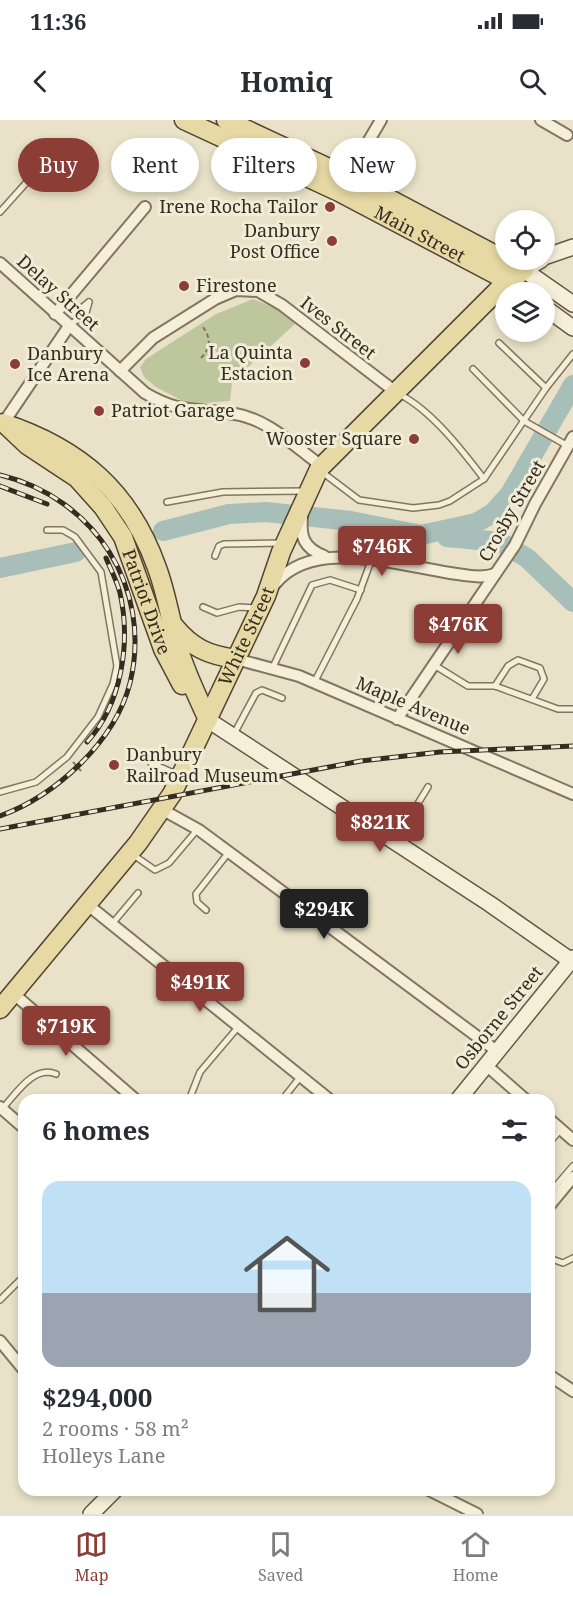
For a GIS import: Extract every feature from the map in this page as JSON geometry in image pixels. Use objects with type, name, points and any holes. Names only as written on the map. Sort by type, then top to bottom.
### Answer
[{"type":"main road","name":"Main Street","points":[[184,120],[329,178]]},
{"type":"main road","name":"Main Street","points":[[226,120],[329,176]]},
{"type":"main road","name":"Main Street","points":[[357,192],[508,281]]},
{"type":"main road","name":"Main Street","points":[[360,192],[495,256]]},
{"type":"main road","name":"White Street","points":[[5,1000],[88,905],[163,810],[263,602],[319,469],[508,281],[524,270]]},
{"type":"main road","name":"Patriot Drive","points":[[1,425],[45,438],[101,476],[119,495],[140,528],[153,557],[186,671],[208,720]]},
{"type":"main road","name":"Patriot Drive","points":[[1,425],[77,478],[103,507],[123,537],[163,649],[192,703],[208,720]]},
{"type":"main road","name":"Patriot Drive","points":[[172,624],[194,647],[211,655],[236,659]]},
{"type":"street","points":[[370,138],[381,120]]},
{"type":"street","points":[[541,120],[567,135]]},
{"type":"street","points":[[55,314],[145,207]]},
{"type":"street","points":[[555,254],[573,247]]},
{"type":"street","name":"Delay Street","points":[[0,263],[145,393],[167,406],[235,414],[260,421],[315,461],[319,469]]},
{"type":"street","name":"Main Street","points":[[524,270],[573,304]]},
{"type":"street","name":"Ives Street","points":[[120,371],[153,338],[215,299],[236,290],[258,291],[282,305],[397,393]]},
{"type":"street","points":[[555,315],[573,328]]},
{"type":"street","points":[[1,425],[69,326]]},
{"type":"street","name":"Crosby Street","points":[[397,719],[515,545],[570,442]]},
{"type":"street","points":[[292,537],[312,551],[326,557]]},
{"type":"street","points":[[263,602],[282,574],[300,563],[326,557],[371,561],[469,576],[498,570]]},
{"type":"street","name":"Maple Avenue","points":[[236,659],[314,683],[573,794]]},
{"type":"street","points":[[208,720],[572,960]]},
{"type":"street","points":[[163,810],[198,828],[498,1052]]},
{"type":"street","points":[[88,905],[323,1094]]},
{"type":"street","name":"Osborne Street","points":[[463,1094],[572,960]]},
{"type":"street","points":[[5,1000],[128,1094]]},
{"type":"street","points":[[486,1065],[519,1094]]},
{"type":"street","points":[[1,1108],[18,1123]]},
{"type":"street","points":[[555,1124],[573,1140]]},
{"type":"street","points":[[555,1199],[573,1177]]},
{"type":"street","points":[[0,1341],[18,1361]]},
{"type":"street","points":[[555,1379],[573,1391]]},
{"type":"street","points":[[91,1514],[109,1496]]},
{"type":"street","points":[[441,1496],[477,1514]]},
{"type":"lane","points":[[0,212],[18,192]]},
{"type":"lane","points":[[69,326],[77,317]]},
{"type":"lane","points":[[499,343],[546,388]]},
{"type":"lane","points":[[319,469],[359,500],[413,508],[439,505],[450,501],[484,479],[546,388],[573,354]]},
{"type":"lane","points":[[472,369],[524,421],[554,438],[570,442]]},
{"type":"lane","points":[[397,393],[423,409],[466,455],[484,479]]},
{"type":"lane","points":[[166,502],[223,492],[306,498]]},
{"type":"lane","points":[[0,792],[36,782],[67,757],[98,717],[113,684],[116,654],[101,572],[75,537],[63,530],[47,530]]},
{"type":"lane","points":[[215,556],[219,546],[224,544],[274,541],[292,537]]},
{"type":"lane","points":[[314,683],[361,590],[371,561]]},
{"type":"lane","points":[[272,669],[312,585],[330,580],[361,590]]},
{"type":"lane","points":[[203,607],[217,613],[263,602]]},
{"type":"lane","points":[[495,686],[508,666],[518,660],[540,668],[544,679],[532,699]]},
{"type":"lane","points":[[434,665],[468,686],[495,686],[558,709],[573,709]]},
{"type":"lane","points":[[233,735],[256,693],[262,690],[282,698]]},
{"type":"lane","points":[[151,763],[181,776]]},
{"type":"lane","points":[[394,842],[428,786]]},
{"type":"lane","points":[[131,852],[155,870],[169,863],[198,828]]},
{"type":"lane","points":[[206,910],[197,902],[196,894],[229,852]]},
{"type":"lane","points":[[112,924],[138,893]]},
{"type":"lane","points":[[191,1094],[200,1072],[239,1026]]},
{"type":"lane","points":[[1,1108],[35,1074],[49,1071],[56,1074]]},
{"type":"lane","points":[[287,1094],[301,1076]]},
{"type":"lane","points":[[555,1136],[561,1129]]},
{"type":"lane","points":[[555,1187],[573,1166]]},
{"type":"lane","points":[[555,1260],[563,1263],[573,1258]]},
{"type":"lane","points":[[0,1300],[18,1282]]},
{"type":"path","points":[[201,358],[208,349],[209,341],[203,327]]},
{"type":"path","points":[[67,757],[81,771]]},
{"type":"green space","points":[[253,299],[282,311],[297,322],[232,382],[230,401],[188,404],[156,387],[144,377],[140,367],[146,359],[216,314]]},
{"type":"waterway","points":[[163,531],[229,514],[266,512],[351,521],[421,535],[476,523],[493,513],[510,494],[573,385]]},
{"type":"waterway","points":[[447,537],[500,542],[527,558],[573,602]]},
{"type":"waterway","points":[[0,568],[76,552]]},
{"type":"railway","points":[[0,475],[34,487],[64,504],[89,526],[109,552],[124,582],[133,614],[135,648],[130,683],[122,705],[97,746],[61,781],[21,807],[0,816]]},
{"type":"railway","points":[[0,486],[47,504]]},
{"type":"railway","points":[[87,742],[99,727],[116,691],[124,652],[120,593],[106,558]]},
{"type":"railway","points":[[0,829],[361,761],[440,752],[573,746]]},
{"type":"place","name":"Irene Rocha Tailor","points":[[330,207]]},
{"type":"place","name":"Danbury Post Office","points":[[332,241]]},
{"type":"place","name":"Firestone","points":[[184,286]]},
{"type":"place","name":"La Quinta Estacion","points":[[305,363]]},
{"type":"place","name":"Danbury Ice Arena","points":[[15,364]]},
{"type":"place","name":"Patriot Garage","points":[[99,411]]},
{"type":"place","name":"Wooster Square","points":[[414,439]]},
{"type":"place","name":"Danbury Railroad Museum","points":[[114,765]]}]
